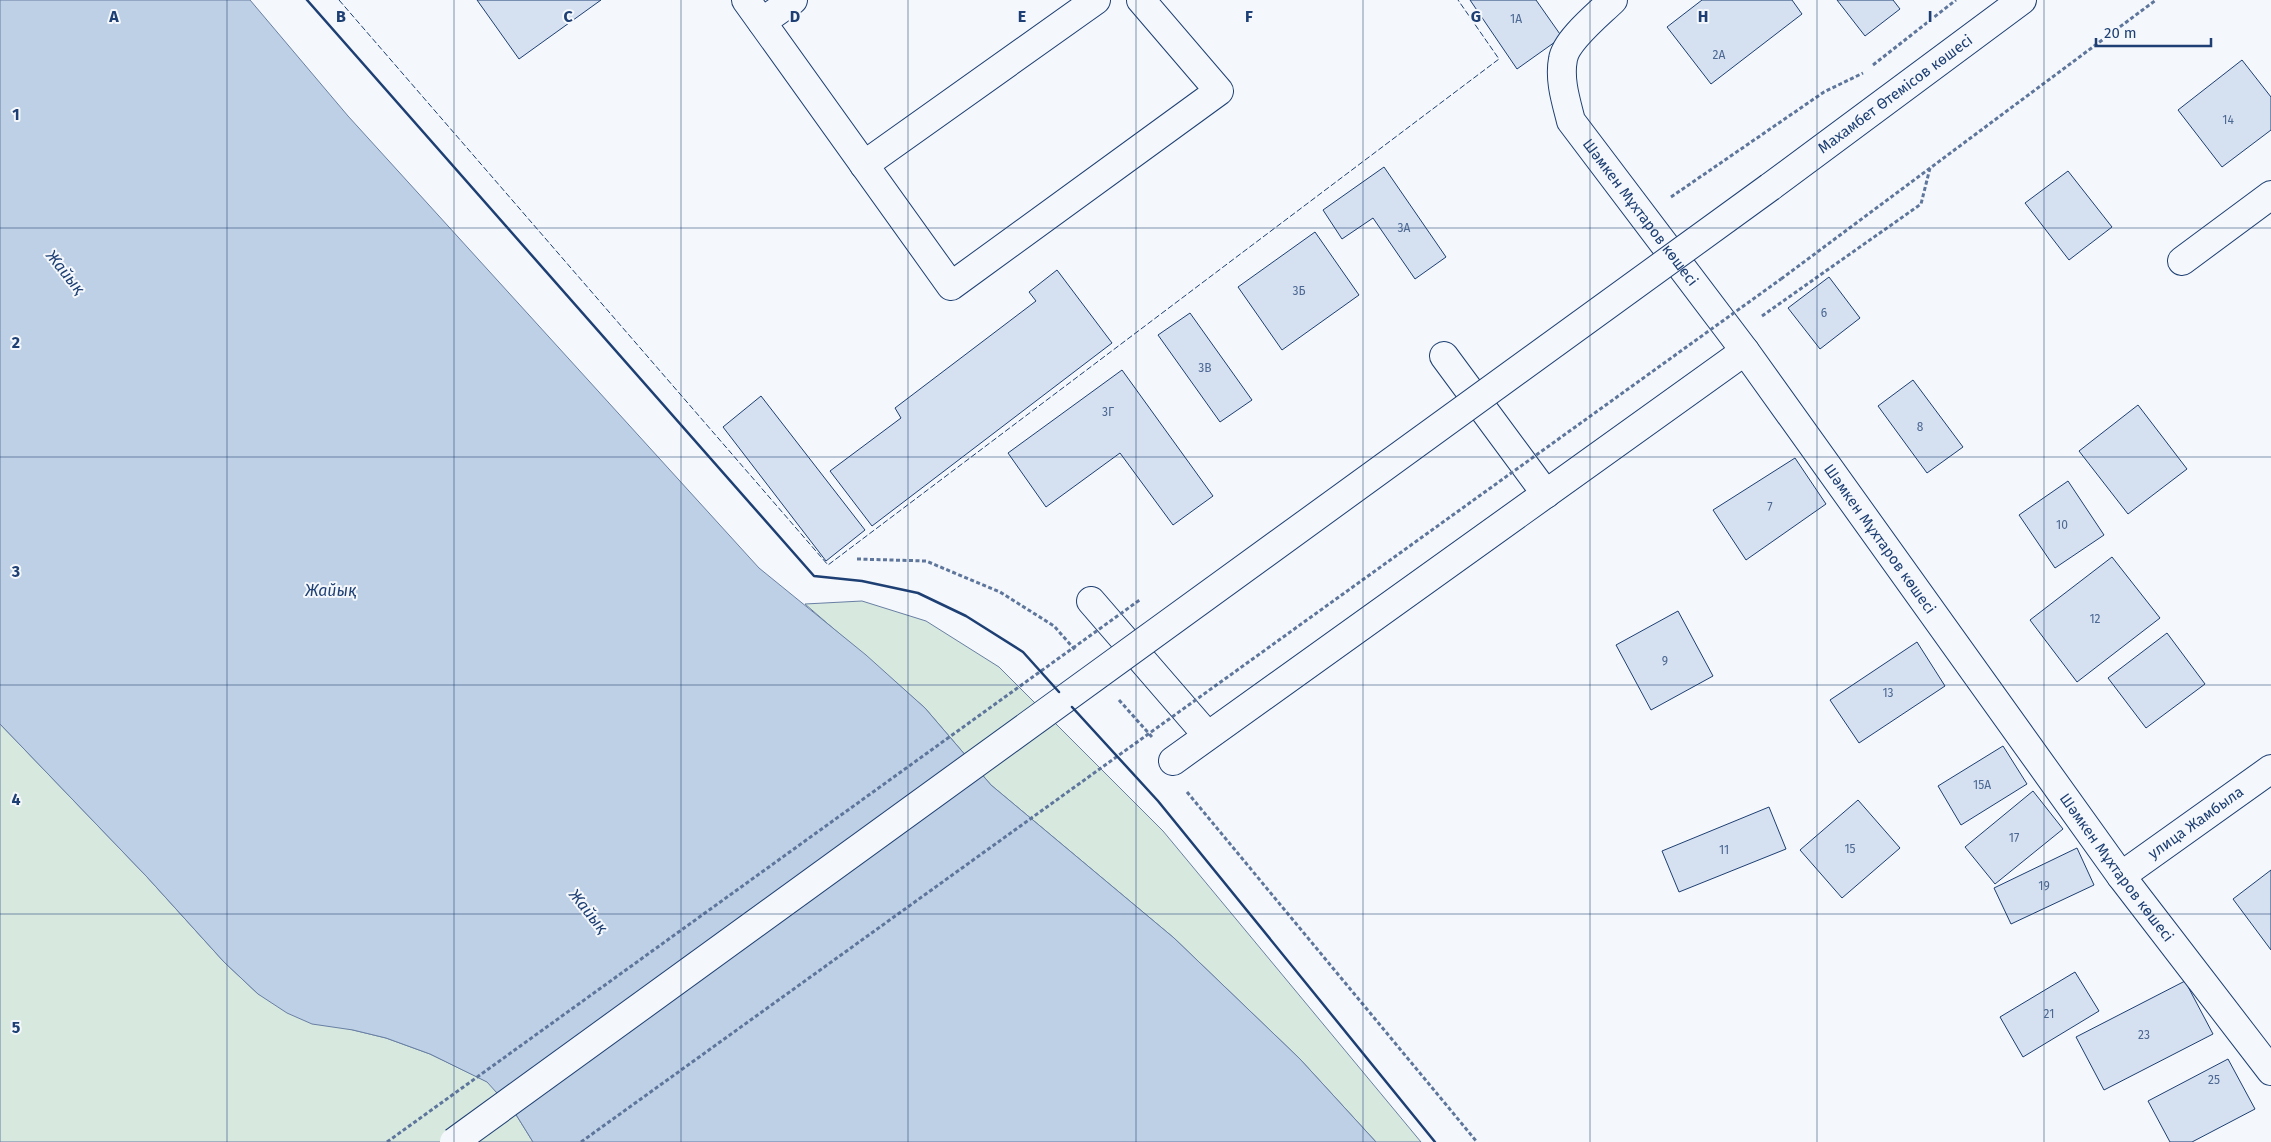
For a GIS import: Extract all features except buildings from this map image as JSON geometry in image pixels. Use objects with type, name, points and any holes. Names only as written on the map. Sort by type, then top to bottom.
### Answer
[{"type":"main road","points":[[746,0],[951,286],[1219,91],[1141,0]]},
{"type":"main road","points":[[762,22],[793,0]]},
{"type":"main road","points":[[864,165],[1096,0]]},
{"type":"main road","name":"Шәмкен Мұхтаров көшесі","points":[[1613,0],[1579,32],[1563,57],[1562,88],[1571,121],[1745,351],[2121,876],[2271,1072]]},
{"type":"main road","name":"Махамбет Өтемісов көшесі","points":[[454,1142],[1770,188],[2022,0]]},
{"type":"main road","points":[[2182,261],[2271,195]]},
{"type":"main road","points":[[1173,761],[1745,351]]},
{"type":"main road","points":[[1444,356],[1546,494]]},
{"type":"main road","points":[[1092,602],[1207,735]]},
{"type":"main road","name":"улица Жамбыла","points":[[2121,876],[2271,769]]},
{"type":"path","points":[[1871,66],[1956,0]]},
{"type":"path","points":[[581,1142],[1781,279],[2156,0]]},
{"type":"path","points":[[1643,217],[1824,92],[1864,73]]},
{"type":"path","points":[[1745,351],[1752,323],[1921,204],[1930,168]]},
{"type":"path","points":[[857,559],[926,561],[1000,592],[1054,626],[1080,656]]},
{"type":"path","points":[[387,1142],[1146,595]]},
{"type":"path","points":[[1113,694],[1173,761],[1187,792],[1477,1142]]},
{"type":"shaded area","points":[[862,601],[926,621],[999,667],[1163,831],[1421,1142],[1376,1142],[1300,1059],[1174,938],[991,785],[925,708],[805,604]]},
{"type":"shaded area","points":[[0,724],[147,877],[224,962],[258,994],[353,1030],[386,1038],[430,1054],[488,1082],[515,1113],[533,1142],[0,1142]]},
{"type":"water","name":"Жайық","points":[[0,0],[250,0],[348,116],[759,568],[866,655],[925,708],[991,785],[1174,938],[1300,1059],[1376,1142],[533,1142],[515,1113],[487,1082],[430,1054],[386,1038],[353,1030],[312,1024],[287,1013],[258,994],[224,962],[147,877],[0,724]]},
{"type":"fence","points":[[339,0],[828,565],[1499,59],[1458,0]]},
{"type":"wall","points":[[307,0],[814,576],[862,581],[918,593],[966,616],[1023,652],[1059,692]]},
{"type":"wall","points":[[1072,707],[1158,801],[1435,1142]]}]
